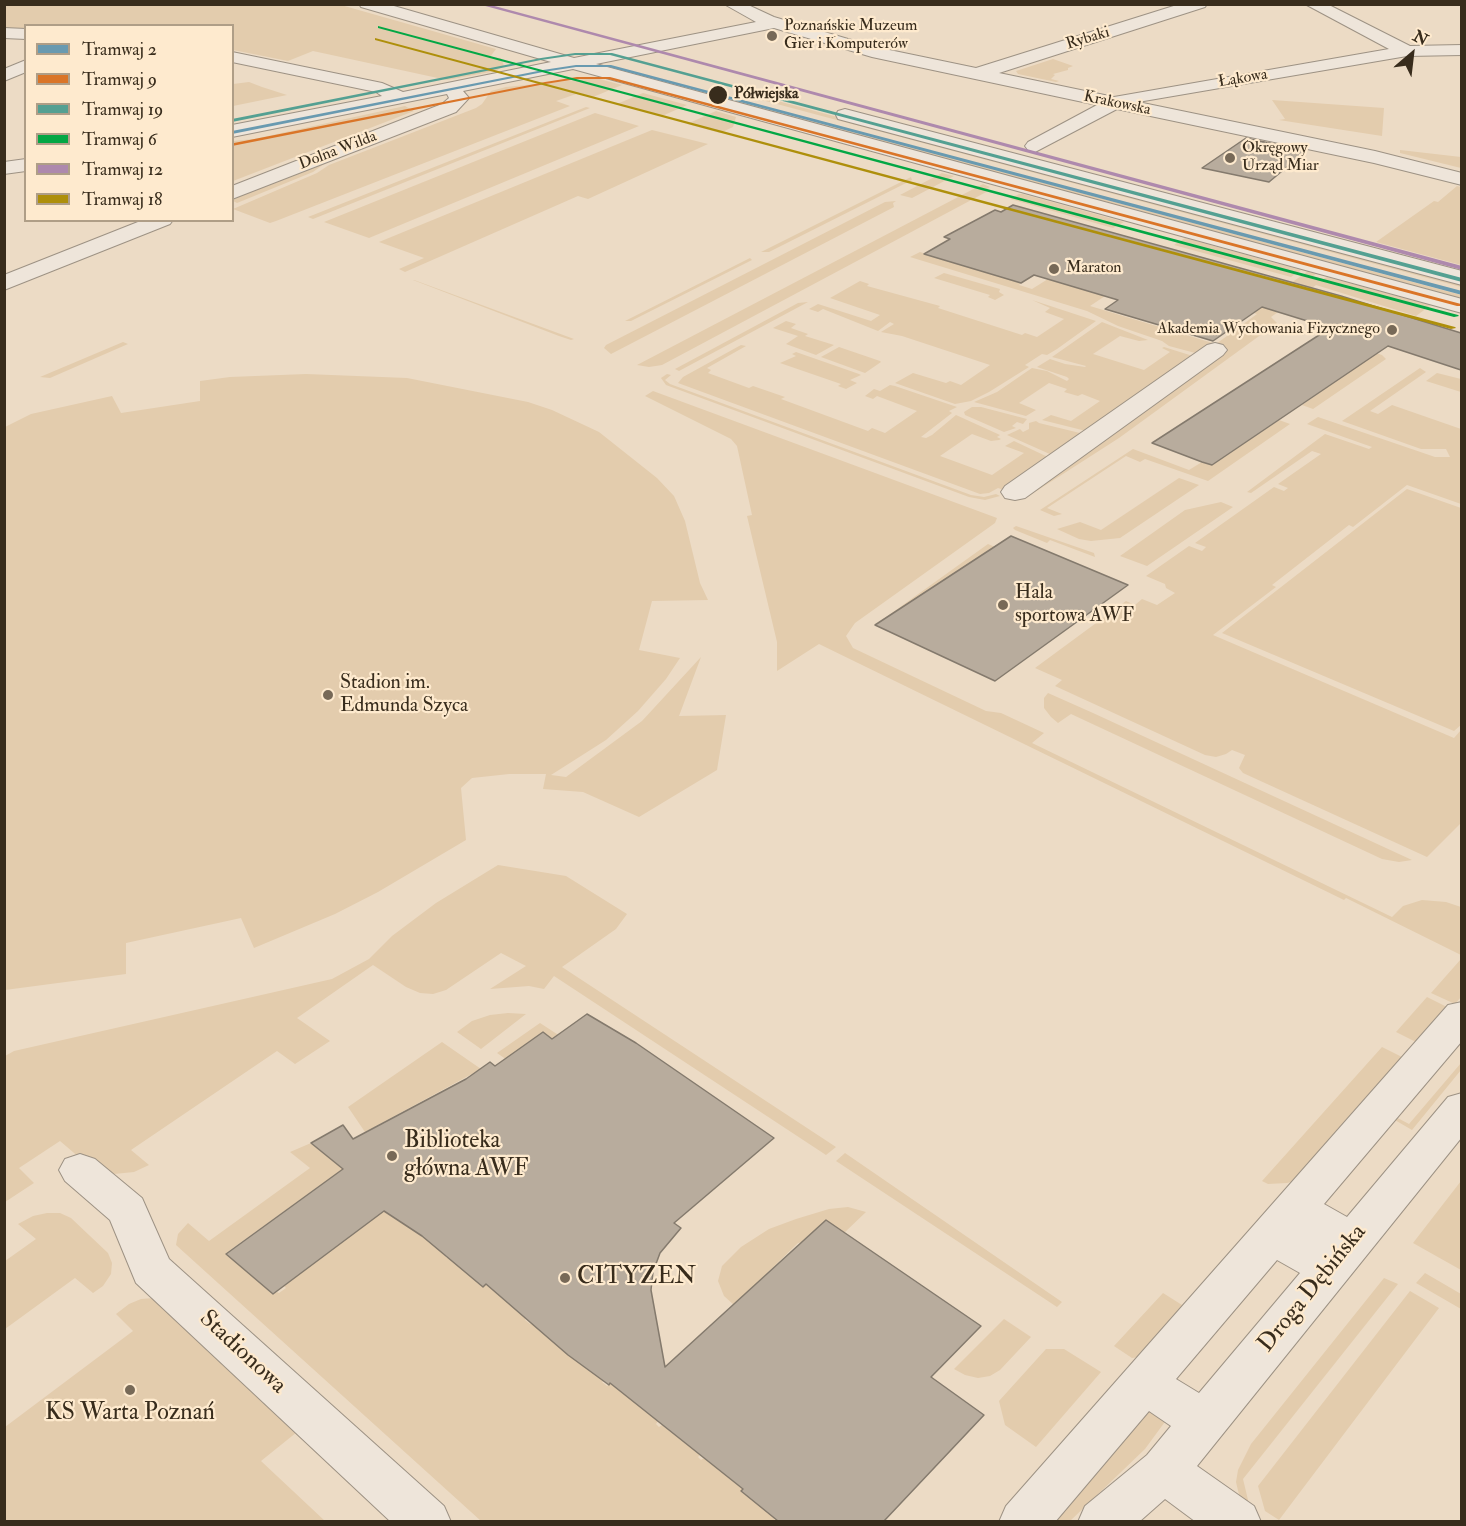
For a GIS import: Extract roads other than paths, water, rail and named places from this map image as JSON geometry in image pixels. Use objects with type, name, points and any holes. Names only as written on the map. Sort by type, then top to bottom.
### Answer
[{"type":"street","points":[[367,4],[573,63],[1461,306]]},
{"type":"street","points":[[418,4],[516,29]]},
{"type":"street","name":"Krakowska","points":[[732,4],[775,23],[872,52],[1375,157],[1461,179]]},
{"type":"street","name":"Rybaki","points":[[977,75],[1199,4]]},
{"type":"street","points":[[1313,4],[1407,51]]},
{"type":"street","points":[[234,132],[775,23]]},
{"type":"street","points":[[4,33],[24,34]]},
{"type":"street","points":[[579,45],[660,66]]},
{"type":"street","name":"Łąkowa","points":[[1035,146],[1114,103],[1132,98],[1407,51],[1461,50]]},
{"type":"street","points":[[234,57],[382,88],[401,98]]},
{"type":"street","points":[[4,76],[24,66]]},
{"type":"street","name":"Dolna Wilda","points":[[234,192],[449,108],[460,98],[448,88]]},
{"type":"street","points":[[824,109],[1461,278]]},
{"type":"street","points":[[4,168],[24,165]]},
{"type":"street","points":[[4,283],[158,222]]},
{"type":"street","points":[[1015,492],[1215,350]]},
{"type":"street","points":[[1024,1521],[1461,1015]]},
{"type":"street","name":"Droga Dębińska","points":[[1103,1521],[1164,1470],[1461,1108]]},
{"type":"street","name":"Stadionowa","points":[[80,1170],[127,1210],[152,1270],[426,1521]]},
{"type":"street","points":[[1282,1221],[1340,1255]]},
{"type":"street","points":[[1144,1383],[1204,1422]]},
{"type":"street","points":[[1164,1470],[1236,1521]]},
{"type":"street","name":"Droga Dębińska","points":[[1140,1521],[1164,1470]]},
{"type":"tram line","name":"12","points":[[480,4],[1462,268]]},
{"type":"tram line","name":"6","points":[[380,27],[1456,316]]},
{"type":"tram line","name":"18","points":[[377,39],[1453,328]]},
{"type":"tram line","name":"19","points":[[234,121],[541,59],[575,54],[610,54],[1462,280]]},
{"type":"tram line","name":"2","points":[[234,133],[543,71],[576,66],[609,66],[1462,293]]},
{"type":"tram line","name":"9","points":[[234,145],[545,83],[577,78],[608,78],[1459,305]]},
{"type":"place","name":"Poznańskie Muzeum Gier i Komputerów","points":[[772,36]]},
{"type":"place","name":"Półwiejska","points":[[718,95]]},
{"type":"place","name":"Okręgowy Urząd Miar","points":[[1230,158]]},
{"type":"place","name":"Maraton","points":[[1054,269]]},
{"type":"place","name":"Akademia Wychowania Fizycznego","points":[[1392,330]]},
{"type":"place","name":"Hala sportowa AWF","points":[[1003,605]]},
{"type":"place","name":"Stadion im. Edmunda Szyca","points":[[328,695]]},
{"type":"place","name":"Biblioteka główna AWF","points":[[392,1156]]},
{"type":"place","name":"CITYZEN","points":[[565,1278]]},
{"type":"place","name":"KS Warta Poznań","points":[[130,1390]]}]
